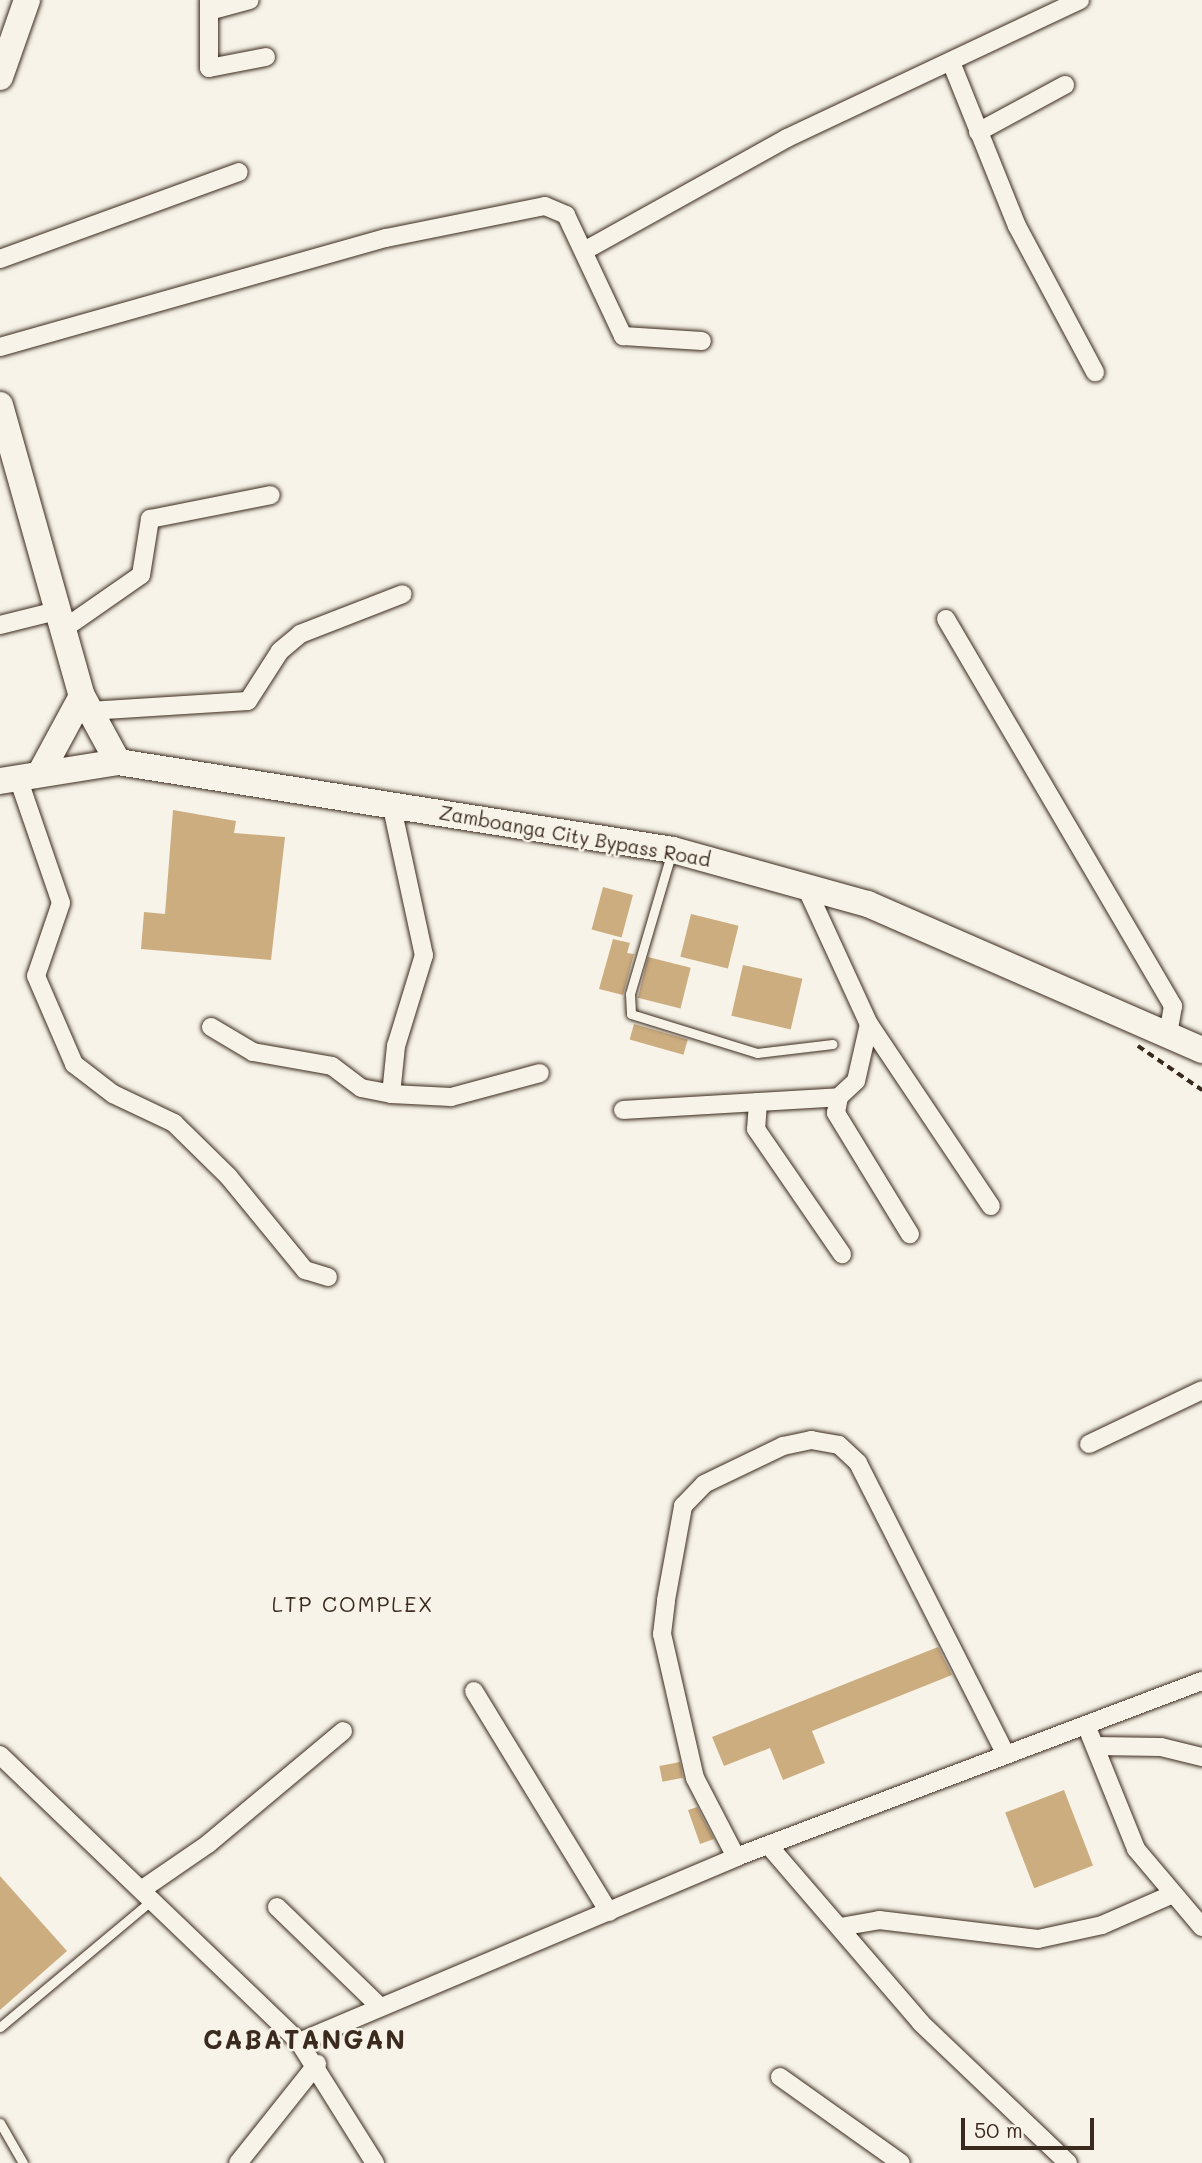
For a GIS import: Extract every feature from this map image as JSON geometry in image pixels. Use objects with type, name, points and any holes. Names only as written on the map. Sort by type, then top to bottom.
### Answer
[{"type":"main road","points":[[0,77],[27,0]]},
{"type":"main road","points":[[0,405],[59,620],[85,703],[118,762]]},
{"type":"main road","points":[[20,776],[85,703]]},
{"type":"main road","name":"Zamboanga City Bypass Road","points":[[20,776],[118,762],[391,803],[673,850],[803,882],[1202,1050]]},
{"type":"street","points":[[250,0],[209,6],[209,68],[266,57]]},
{"type":"street","points":[[584,251],[787,138],[1080,0]]},
{"type":"street","points":[[951,62],[978,132],[1062,319],[1095,372]]},
{"type":"street","points":[[978,132],[1065,85]]},
{"type":"street","points":[[0,259],[239,172]]},
{"type":"street","points":[[0,347],[386,238],[531,207],[559,208],[584,251],[623,336],[702,341]]},
{"type":"street","points":[[0,625],[59,620],[141,575],[150,519],[271,495]]},
{"type":"street","points":[[85,703],[248,701],[280,651],[300,634],[403,594]]},
{"type":"street","points":[[946,619],[1161,983],[1175,1012],[1168,1035]]},
{"type":"street","points":[[20,776],[61,903],[36,976],[74,1064],[113,1094],[174,1123],[228,1176],[305,1270],[328,1277]]},
{"type":"street","points":[[391,803],[424,955],[396,1046],[391,1094]]},
{"type":"street","points":[[803,882],[869,1024],[991,1206]]},
{"type":"street","points":[[624,1110],[839,1097],[856,1081],[869,1024]]},
{"type":"street","points":[[211,1027],[253,1052],[332,1066],[361,1088],[391,1094],[451,1097],[540,1073]]},
{"type":"street","points":[[839,1097],[839,1125],[910,1234]]},
{"type":"street","points":[[758,1102],[756,1129],[842,1254]]},
{"type":"street","points":[[1089,1444],[1202,1390]]},
{"type":"street","points":[[736,1857],[695,1778],[662,1634],[683,1506],[704,1484],[783,1447],[811,1440],[839,1445],[858,1463],[1006,1755]]},
{"type":"street","points":[[299,2042],[377,2004],[608,1912],[736,1857],[1202,1681]]},
{"type":"street","points":[[474,1691],[608,1912]]},
{"type":"street","points":[[1086,1725],[1136,1849],[1171,1895],[1202,1927]]},
{"type":"street","points":[[149,1893],[343,1731]]},
{"type":"street","points":[[1095,1746],[1161,1747],[1202,1756]]},
{"type":"street","points":[[0,1755],[149,1893],[299,2042],[317,2064],[375,2163]]},
{"type":"street","points":[[769,1846],[921,2023],[1068,2163]]},
{"type":"street","points":[[839,1927],[879,1920],[1038,1939],[1102,1925],[1171,1895]]},
{"type":"street","points":[[276,1907],[377,2004]]},
{"type":"street","points":[[238,2163],[317,2064]]},
{"type":"street","points":[[780,2077],[901,2163]]},
{"type":"lane","points":[[673,850],[630,994],[631,1014],[757,1053],[832,1044]]},
{"type":"lane","points":[[0,2027],[149,1893]]},
{"type":"lane","points":[[0,2123],[23,2163]]},
{"type":"building","points":[[173,810],[236,821],[234,833],[285,837],[271,960],[141,949],[144,912],[165,914]]},
{"type":"building","points":[[603,887],[633,895],[622,938],[592,930]]},
{"type":"building","points":[[691,914],[739,926],[728,969],[680,957]]},
{"type":"building","points":[[613,939],[630,943],[627,953],[634,954],[623,995],[599,989]]},
{"type":"building","points":[[648,957],[691,968],[681,1008],[638,998]]},
{"type":"building","points":[[743,965],[802,979],[791,1029],[731,1016]]},
{"type":"building","points":[[634,1024],[688,1039],[683,1055],[630,1039]]},
{"type":"building","points":[[938,1647],[952,1675],[812,1731],[825,1763],[783,1780],[770,1748],[724,1766],[712,1737]]},
{"type":"building","points":[[680,1762],[683,1778],[662,1782],[659,1766]]},
{"type":"building","points":[[1064,1790],[1093,1866],[1034,1888],[1005,1813]]},
{"type":"building","points":[[697,1807],[714,1839],[700,1844],[688,1810]]},
{"type":"building","points":[[0,1876],[67,1951],[0,2010]]},
{"type":"district","name":"LTP COMPLEX","points":[[353,1604]]},
{"type":"district","name":"CABATANGAN","points":[[305,2040]]}]
